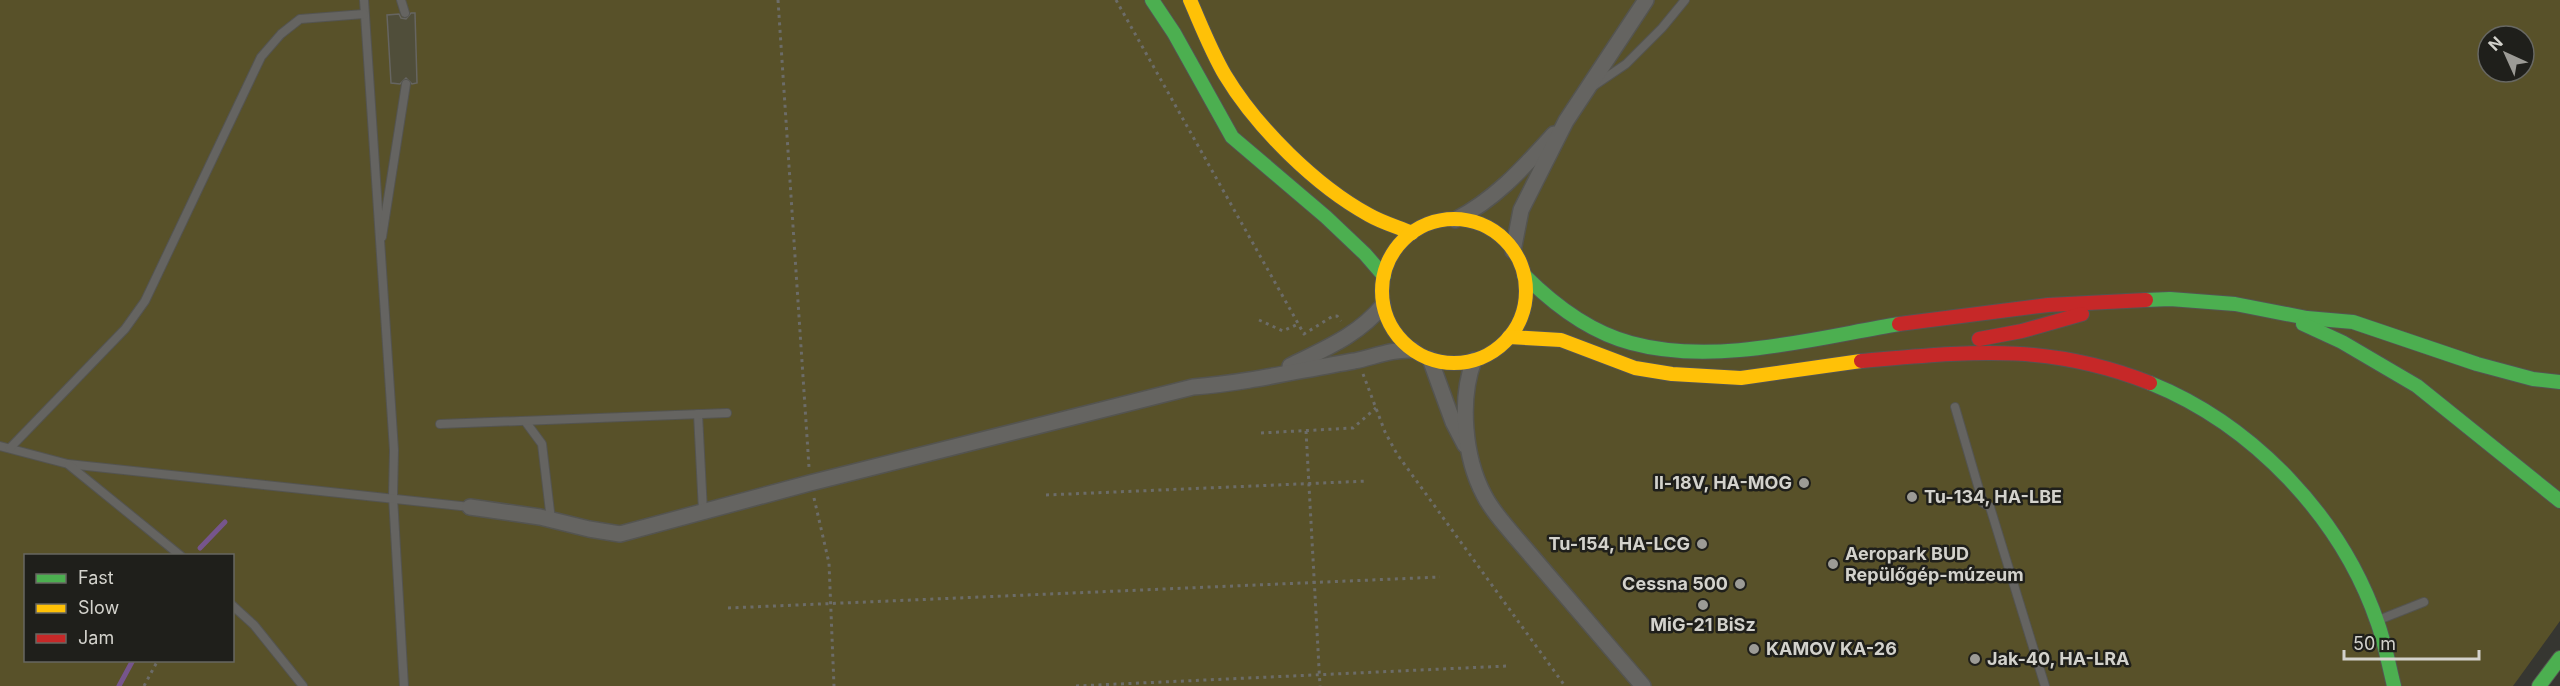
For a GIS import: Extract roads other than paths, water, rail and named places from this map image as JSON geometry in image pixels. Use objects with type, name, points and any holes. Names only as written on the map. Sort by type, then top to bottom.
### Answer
[{"type":"main road","points":[[1152,0],[1174,33],[1232,137],[1326,217],[1365,254],[1384,276]]},
{"type":"main road","points":[[1190,0],[1209,45],[1230,84],[1257,119],[1344,199],[1363,212],[1412,233]]},
{"type":"main road","points":[[1524,275],[1524,308],[1520,319],[1509,337],[1493,351],[1474,360],[1452,363],[1430,359],[1413,350],[1394,330],[1383,305],[1384,276],[1391,256],[1412,233],[1433,223],[1455,220],[1482,225],[1504,240],[1513,251],[1524,275],[1546,298],[1578,320],[1633,344],[1670,351],[1726,351],[1899,324],[2048,305],[2186,299],[2235,304],[2307,318],[2353,322],[2477,364],[2533,379],[2560,382]]},
{"type":"main road","points":[[1509,337],[1560,340],[1635,368],[1672,374],[1740,378],[1861,361],[2022,331],[2129,301]]},
{"type":"main road","points":[[2277,312],[2342,342],[2417,386],[2560,501]]},
{"type":"main road","points":[[1861,361],[1984,351],[2022,351],[2090,362],[2148,381],[2217,418],[2269,457],[2302,491],[2346,553],[2369,599],[2390,662],[2394,686]]},
{"type":"main road","points":[[2540,686],[2560,658]]},
{"type":"street","points":[[1513,251],[1521,210],[1566,121],[1646,0]]},
{"type":"street","points":[[1455,220],[1491,198],[1518,174],[1566,121]]},
{"type":"street","points":[[1277,373],[1348,337],[1373,318],[1383,305]]},
{"type":"street","points":[[470,507],[620,534],[810,483],[1193,387],[1226,384],[1358,360],[1390,351],[1413,350]]},
{"type":"street","points":[[1430,359],[1453,422],[1471,455]]},
{"type":"street","points":[[1474,360],[1467,379],[1464,402],[1471,455],[1482,493],[1491,508],[1643,686]]},
{"type":"lane","points":[[364,0],[394,450],[393,497],[404,686]]},
{"type":"lane","points":[[402,0],[405,14]]},
{"type":"lane","points":[[1579,101],[1599,82],[1626,64],[1686,0]]},
{"type":"lane","points":[[10,448],[126,329],[145,301],[261,57],[281,34],[300,19],[364,14]]},
{"type":"lane","points":[[380,250],[406,84]]},
{"type":"lane","points":[[1955,407],[1983,503],[1990,507],[2045,686]]},
{"type":"lane","points":[[440,424],[727,413]]},
{"type":"lane","points":[[698,414],[703,511]]},
{"type":"lane","points":[[525,421],[542,444],[551,520]]},
{"type":"lane","points":[[0,446],[68,464],[470,507]]},
{"type":"lane","points":[[68,464],[180,554]]},
{"type":"lane","points":[[2376,621],[2424,602]]},
{"type":"lane","points":[[234,607],[254,625],[303,686]]},
{"type":"waterway","points":[[200,548],[225,522]]},
{"type":"waterway","points":[[119,686],[132,662]]},
{"type":"place","name":"Il-18V, HA-MOG","points":[[1804,483]]},
{"type":"place","name":"Tu-134, HA-LBE","points":[[1912,497]]},
{"type":"place","name":"Tu-154, HA-LCG","points":[[1702,544]]},
{"type":"place","name":"Aeropark BUD Repülőgép-múzeum","points":[[1833,564]]},
{"type":"place","name":"Cessna 500","points":[[1740,584]]},
{"type":"place","name":"MiG-21 BiSz","points":[[1703,605]]},
{"type":"place","name":"KAMOV KA-26","points":[[1754,649]]},
{"type":"place","name":"Jak-40, HA-LRA","points":[[1975,659]]}]
